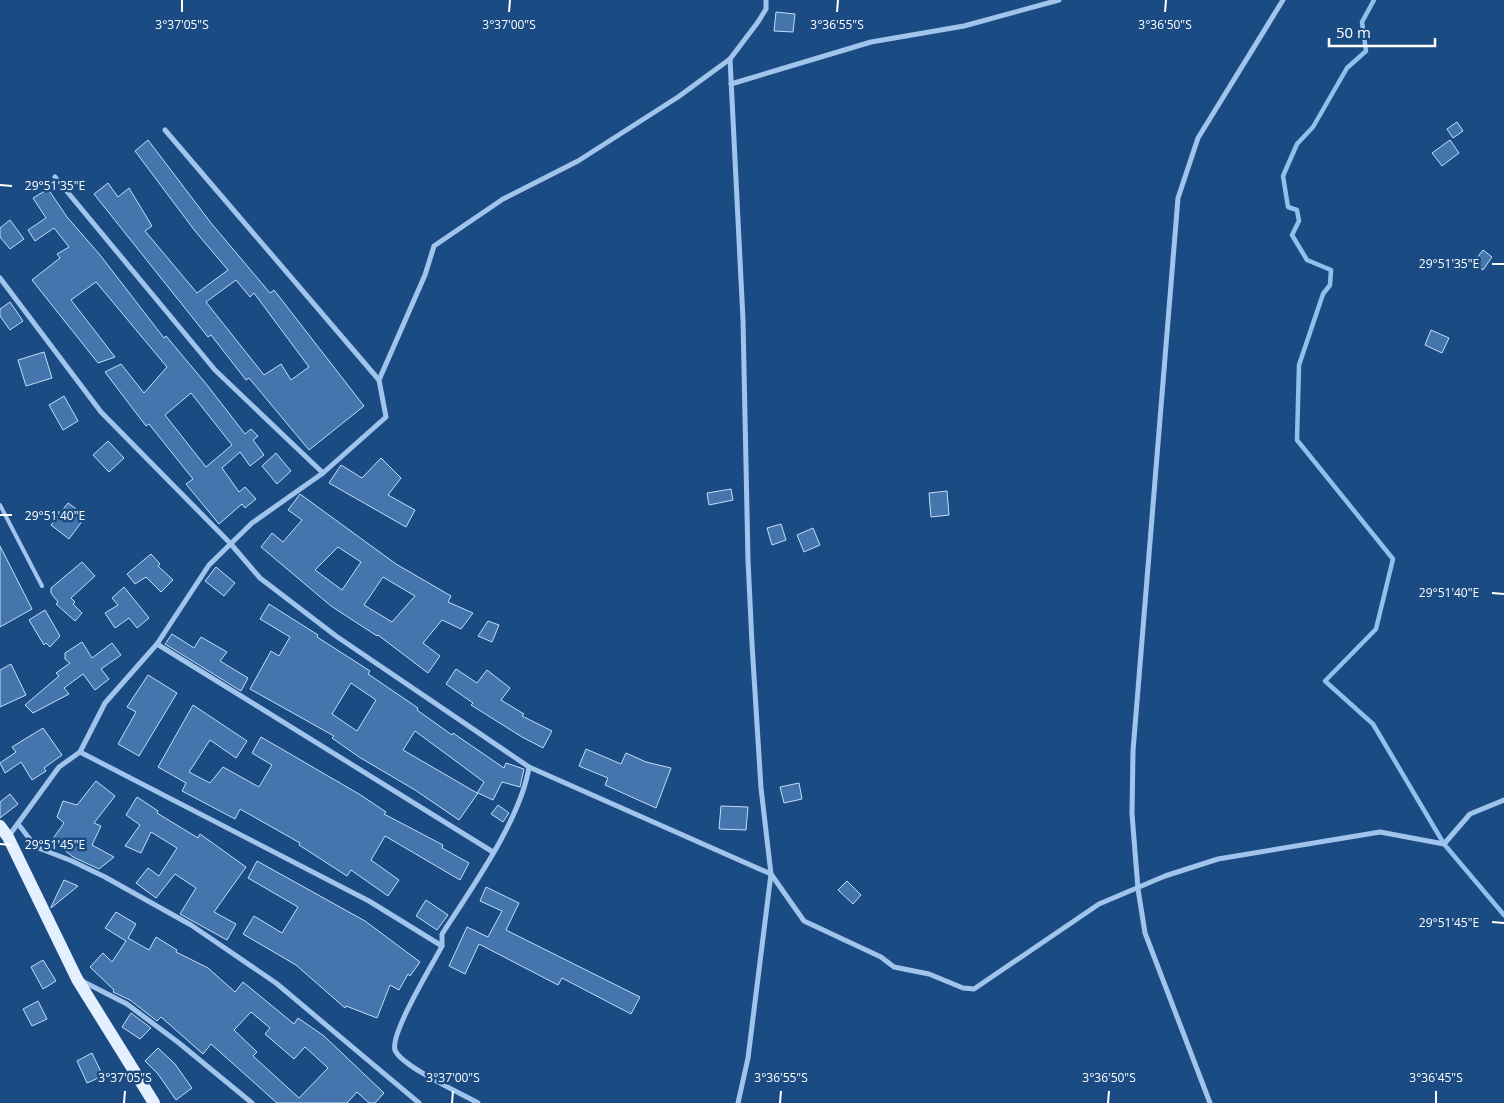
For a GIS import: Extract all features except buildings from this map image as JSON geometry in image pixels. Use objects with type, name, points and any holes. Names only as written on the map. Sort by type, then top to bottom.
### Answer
[{"type":"main road","points":[[0,826],[8,837],[77,979],[154,1103]]},
{"type":"street","points":[[379,380],[425,275],[434,246],[503,199],[578,161],[678,97],[730,59],[758,22],[766,8],[766,0]]},
{"type":"street","points":[[731,84],[871,42],[964,26],[1059,0]]},
{"type":"street","points":[[1210,1103],[1145,933],[1138,889],[1132,814],[1132,751],[1178,198],[1198,138],[1283,0]]},
{"type":"street","points":[[730,59],[742,320],[751,634],[762,797],[771,874],[748,1058],[738,1103]]},
{"type":"street","points":[[8,837],[59,767],[80,752],[105,703],[157,644],[210,565],[252,522],[323,473],[386,417],[379,380],[165,130]]},
{"type":"street","points":[[55,177],[215,370],[323,473]]},
{"type":"street","points":[[0,278],[101,412],[230,543],[260,578],[336,636],[529,767],[771,874],[804,921],[881,957],[894,967],[929,974],[963,988],[974,989],[1098,904],[1122,893],[1138,889],[1165,876],[1218,859],[1380,832],[1444,844],[1470,814],[1504,800]]},
{"type":"street","points":[[157,644],[494,852]]},
{"type":"street","points":[[80,752],[369,900],[442,946]]},
{"type":"street","points":[[478,1103],[405,1061],[396,1050],[395,1040],[401,1022],[442,946],[442,934],[494,852],[525,789],[529,767]]},
{"type":"street","points":[[18,824],[36,848],[72,861],[105,877],[191,925],[276,983],[419,1103]]},
{"type":"street","points":[[77,979],[127,1004],[179,1042],[252,1103]]},
{"type":"lane","points":[[0,505],[42,586]]},
{"type":"waterway","points":[[1374,0],[1362,22],[1366,51],[1347,68],[1313,127],[1297,144],[1283,176],[1288,207],[1297,210],[1299,221],[1292,235],[1307,260],[1331,270],[1330,285],[1323,294],[1299,365],[1297,440],[1393,559],[1376,629],[1325,681],[1373,724],[1444,844],[1504,915]]}]
